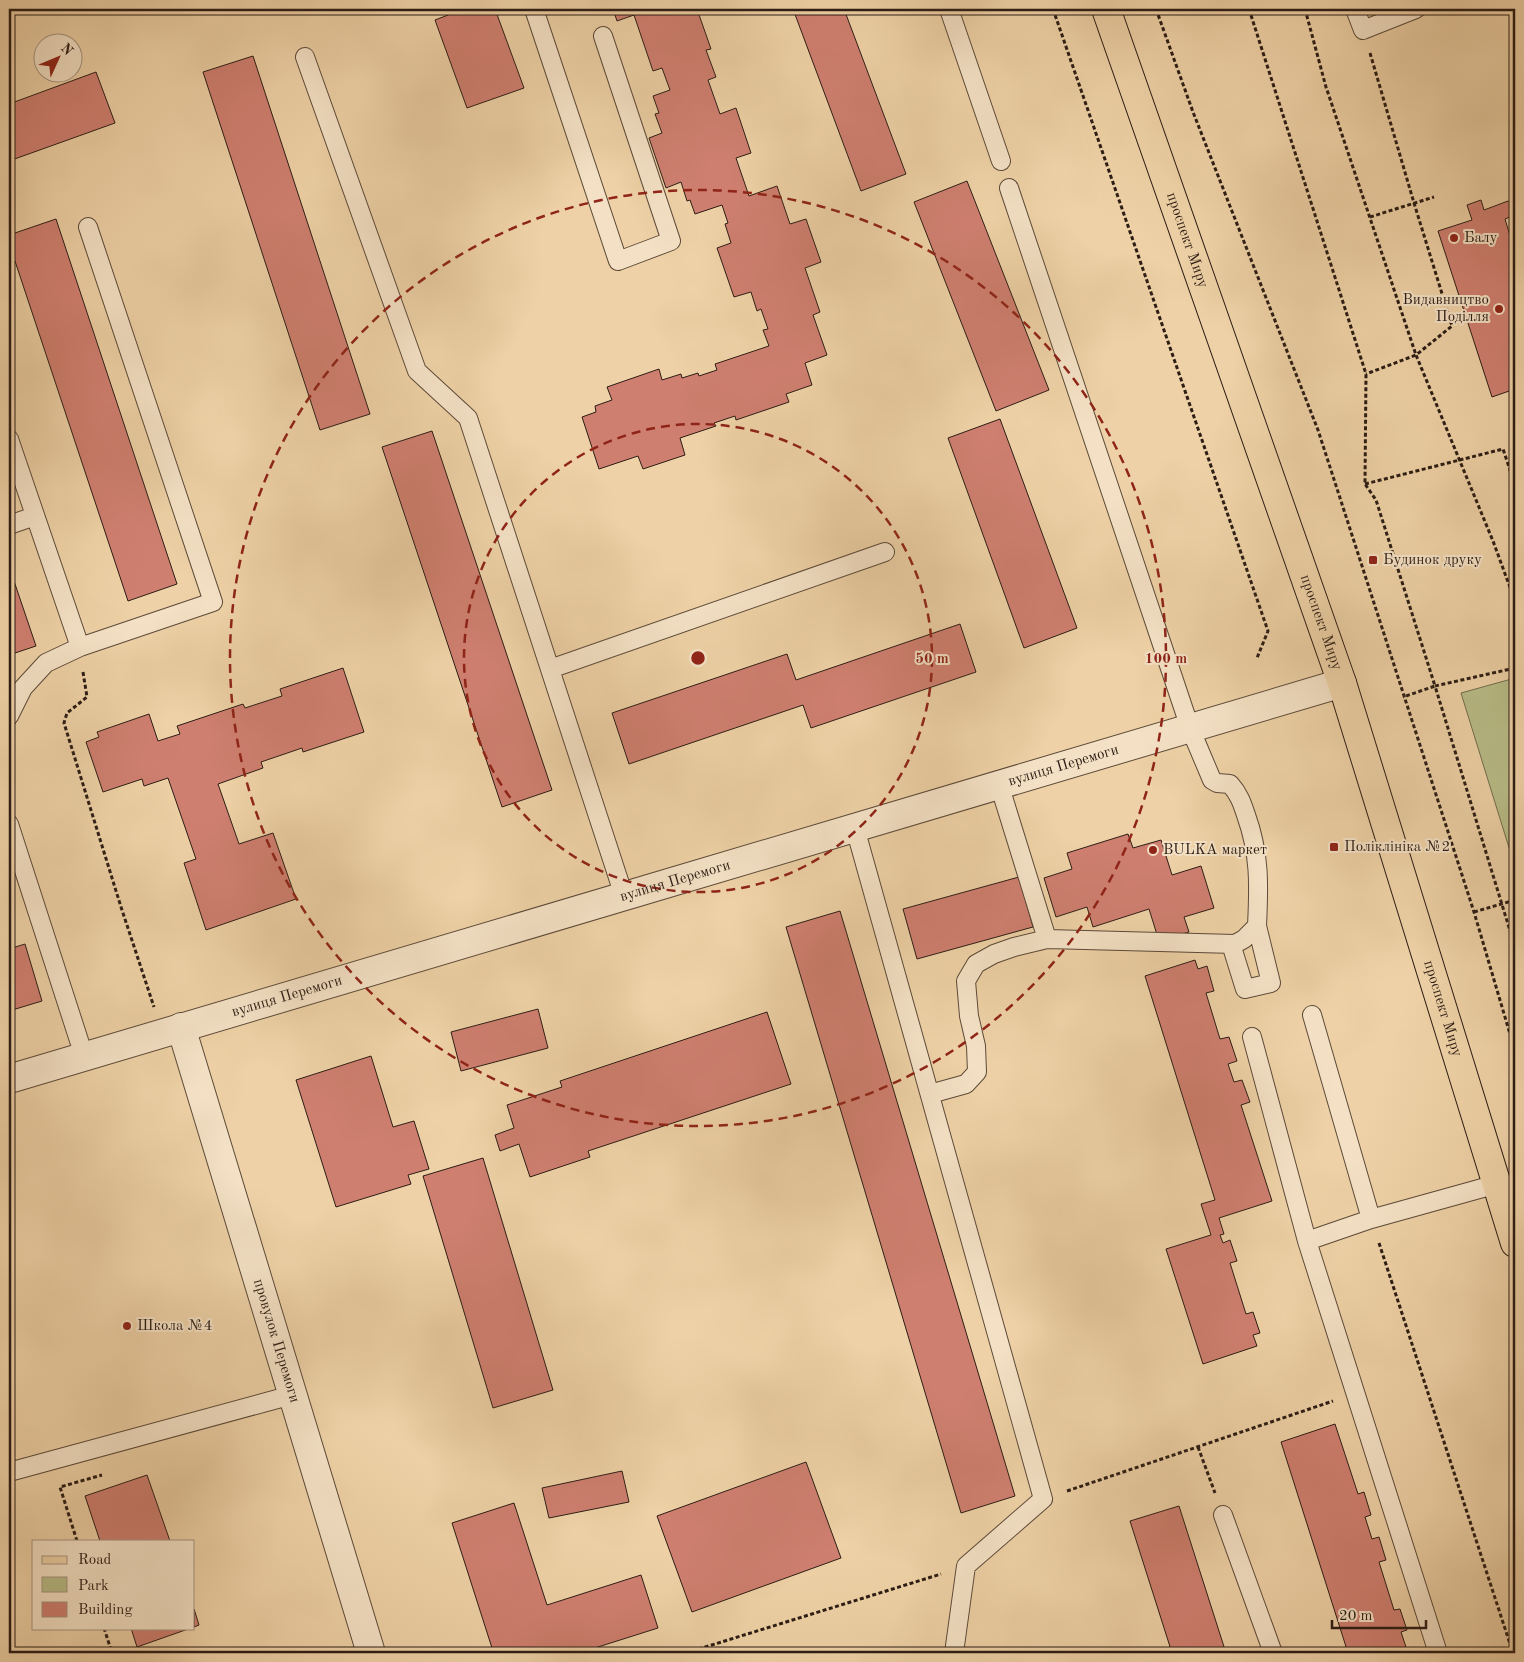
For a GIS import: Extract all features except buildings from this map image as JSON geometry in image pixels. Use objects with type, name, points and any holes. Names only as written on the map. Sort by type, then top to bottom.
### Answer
[{"type":"main road","name":"проспект Миру","points":[[1106,9],[1342,682],[1515,1243]]},
{"type":"street","name":"вулиця Перемоги","points":[[9,1079],[1342,682]]},
{"type":"street","name":"провулок Перемоги","points":[[172,1030],[292,1395],[371,1653]]},
{"type":"lane","points":[[534,9],[618,261],[671,242],[603,36]]},
{"type":"lane","points":[[949,9],[1001,161]]},
{"type":"lane","points":[[1355,9],[1363,30],[1416,9]]},
{"type":"lane","points":[[305,57],[417,371],[468,418],[624,896]]},
{"type":"lane","points":[[1009,188],[1190,728],[1212,780],[1217,783],[1230,784],[1239,794],[1257,853],[1259,885],[1257,926],[1271,983],[1245,989],[1231,944]]},
{"type":"lane","points":[[9,716],[23,688],[46,663],[80,647],[213,602],[88,227]]},
{"type":"lane","points":[[9,439],[80,647]]},
{"type":"lane","points":[[9,525],[35,516]]},
{"type":"lane","points":[[550,669],[885,552]]},
{"type":"lane","points":[[999,784],[1046,939]]},
{"type":"lane","points":[[9,824],[84,1056]]},
{"type":"lane","points":[[855,828],[1043,1499],[966,1566],[954,1653]]},
{"type":"lane","points":[[930,1094],[966,1084],[977,1072],[976,1046],[969,1016],[966,981],[976,964],[994,954],[1046,939],[1235,944],[1244,939],[1257,926]]},
{"type":"lane","points":[[1312,1016],[1371,1219]]},
{"type":"lane","points":[[1252,1037],[1308,1241],[1438,1653]]},
{"type":"lane","points":[[1308,1241],[1371,1219],[1497,1184]]},
{"type":"lane","points":[[9,1472],[292,1395]]},
{"type":"lane","points":[[1223,1515],[1273,1653]]},
{"type":"path","points":[[1053,9],[1268,631],[1257,658]]},
{"type":"path","points":[[1156,9],[1193,112],[1318,430],[1474,912],[1515,1051]]},
{"type":"path","points":[[1249,9],[1366,374],[1365,484],[1376,500],[1436,686],[1515,947]]},
{"type":"path","points":[[1305,9],[1326,87],[1416,354],[1493,541],[1515,600]]},
{"type":"path","points":[[1363,30],[1452,326],[1416,354],[1366,374]]},
{"type":"path","points":[[1370,218],[1434,196]]},
{"type":"path","points":[[1365,484],[1503,449],[1515,485]]},
{"type":"path","points":[[80,647],[87,697],[67,713],[64,723],[121,907],[172,1030]]},
{"type":"path","points":[[1403,696],[1436,686],[1515,668]]},
{"type":"path","points":[[1474,912],[1515,900]]},
{"type":"path","points":[[1371,1219],[1513,1653]]},
{"type":"path","points":[[1043,1499],[1355,1394]]},
{"type":"path","points":[[1198,1446],[1223,1515]]},
{"type":"path","points":[[77,1540],[60,1488],[108,1473]]},
{"type":"path","points":[[686,1653],[966,1566]]},
{"type":"path","points":[[105,1630],[112,1653]]},
{"type":"path","points":[[153,1653],[159,1651],[160,1653]]},
{"type":"green space","points":[[1515,678],[1515,867],[1461,693]]},
{"type":"place","name":"Балу","points":[[1454,238]]},
{"type":"place","name":"Видавництво Поділля","points":[[1499,309]]},
{"type":"place","name":"Будинок друку","points":[[1373,560]]},
{"type":"place","name":"Поліклініка №2","points":[[1334,847]]},
{"type":"place","name":"BULKA маркет","points":[[1153,850]]},
{"type":"place","name":"Школа №4","points":[[127,1326]]}]
